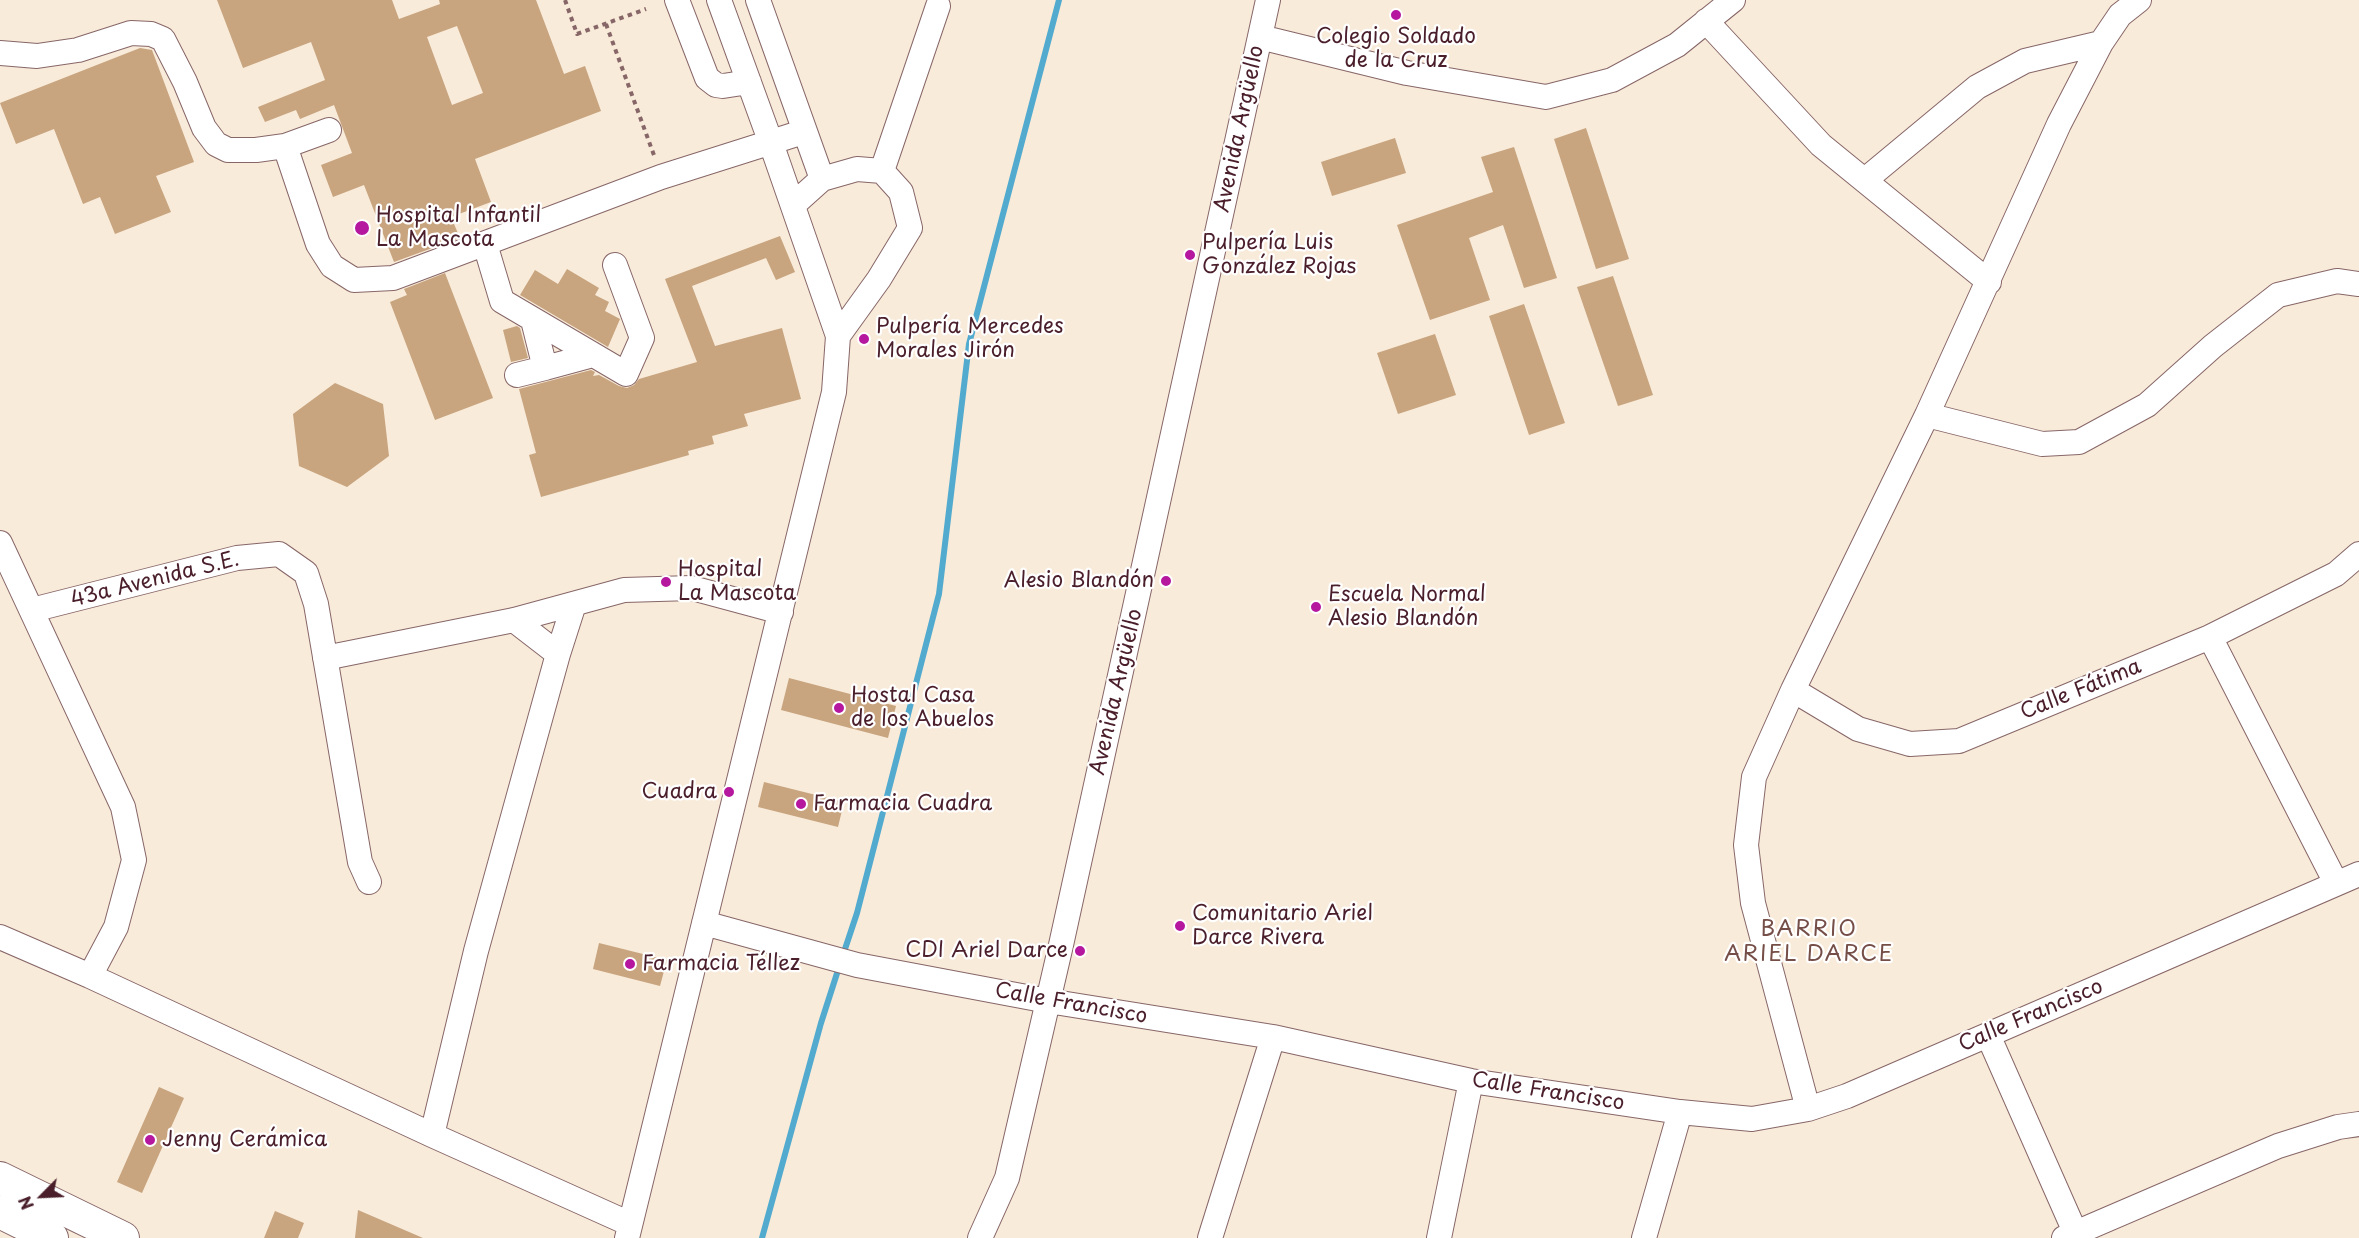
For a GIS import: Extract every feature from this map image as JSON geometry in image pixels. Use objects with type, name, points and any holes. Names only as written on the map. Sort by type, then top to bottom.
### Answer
[{"type":"main road","points":[[0,1178],[123,1238]]},
{"type":"main road","points":[[14,1225],[52,1238]]},
{"type":"street","points":[[677,0],[707,78],[723,87],[749,82]]},
{"type":"street","points":[[0,937],[90,976],[629,1231],[834,392],[838,336],[719,0]]},
{"type":"street","points":[[758,0],[803,132],[822,179]]},
{"type":"street","name":"Avenida Argüello","points":[[980,1238],[1007,1178],[1268,0]]},
{"type":"street","points":[[1260,37],[1407,73],[1546,97],[1612,80],[1677,45],[1733,0]]},
{"type":"street","points":[[1808,1109],[1754,903],[1746,846],[1754,777],[1793,690],[1927,415],[2059,124],[2101,43],[2120,15],[2139,0]]},
{"type":"street","points":[[882,171],[938,6]]},
{"type":"street","points":[[1706,21],[1821,145],[1989,282]]},
{"type":"street","points":[[0,53],[37,56],[78,50],[131,33],[151,34],[163,39],[186,82],[204,128],[216,144],[228,150],[256,150],[285,146],[329,130]]},
{"type":"street","points":[[1865,180],[1977,87],[2025,61],[2101,43]]},
{"type":"street","points":[[285,146],[318,244],[332,266],[354,280],[393,278],[662,177],[803,132]]},
{"type":"street","points":[[793,205],[822,179],[857,169],[882,171],[901,192],[910,228],[879,279],[838,336]]},
{"type":"street","points":[[485,244],[502,301],[626,374],[642,338],[615,265]]},
{"type":"street","points":[[1927,415],[2042,444],[2079,442],[2147,405],[2213,346],[2278,295],[2337,280],[2359,284]]},
{"type":"street","points":[[533,320],[545,368]]},
{"type":"street","points":[[517,375],[592,355]]},
{"type":"street","points":[[0,543],[123,807],[134,860],[116,927],[90,976]]},
{"type":"street","name":"43a Avenida S.E.","points":[[32,610],[237,558],[279,554],[306,573],[316,604],[325,658]]},
{"type":"street","name":"Calle Fátima","points":[[1793,690],[1858,729],[1910,744],[1959,741],[2210,637],[2336,574],[2359,554]]},
{"type":"street","points":[[369,882],[360,862],[325,658],[514,620],[624,590],[692,588],[781,612]]},
{"type":"street","points":[[432,1136],[476,951],[558,654],[574,604]]},
{"type":"street","points":[[514,620],[558,654]]},
{"type":"street","points":[[2210,637],[2336,883]]},
{"type":"street","name":"Calle Francisco","points":[[704,923],[857,965],[1048,1001],[1273,1037],[1471,1081],[1680,1112],[1752,1119],[1808,1109],[1847,1096],[2359,874]]},
{"type":"street","points":[[1988,1035],[2070,1235],[2278,1146],[2338,1127],[2359,1124]]},
{"type":"street","points":[[1210,1238],[1273,1037]]},
{"type":"street","points":[[1439,1238],[1471,1081]]},
{"type":"street","points":[[1644,1238],[1680,1112]]},
{"type":"path","points":[[565,0],[577,34],[646,9]]},
{"type":"path","points":[[606,24],[662,177]]},
{"type":"building","points":[[217,0],[392,0],[399,19],[440,4],[439,0],[536,0],[564,74],[585,66],[601,111],[475,159],[491,202],[451,217],[460,238],[394,262],[364,185],[333,197],[321,165],[352,153],[334,105],[300,119],[296,110],[265,122],[258,107],[325,80],[311,42],[243,68]],"holes":[[[457,26],[483,93],[452,105],[427,37]]]},
{"type":"building","points":[[140,48],[152,50],[194,162],[156,176],[171,212],[115,234],[100,197],[83,204],[54,129],[16,144],[0,103]]},
{"type":"building","points":[[1586,128],[1629,259],[1596,269],[1554,139]]},
{"type":"building","points":[[1395,138],[1406,173],[1332,196],[1321,162]]},
{"type":"building","points":[[1514,147],[1557,278],[1524,288],[1503,225],[1469,238],[1490,300],[1430,320],[1397,225],[1493,192],[1481,157]]},
{"type":"building","points":[[780,236],[795,272],[776,280],[766,258],[692,286],[715,346],[782,328],[801,399],[744,414],[748,426],[712,436],[714,444],[688,451],[689,455],[541,497],[529,455],[536,453],[519,389],[591,370],[595,372],[593,376],[599,375],[627,388],[639,379],[697,362],[665,279]]},
{"type":"building","points":[[567,269],[599,288],[595,295],[609,302],[605,311],[620,319],[608,347],[520,295],[535,270],[558,284]]},
{"type":"building","points":[[445,273],[493,398],[435,420],[390,302],[407,295],[404,289]]},
{"type":"building","points":[[1613,276],[1653,395],[1618,406],[1577,287]]},
{"type":"building","points":[[1524,304],[1565,423],[1529,435],[1489,316]]},
{"type":"building","points":[[517,326],[520,328],[528,358],[511,362],[503,330]]},
{"type":"building","points":[[1435,334],[1456,395],[1398,414],[1377,353]]},
{"type":"building","points":[[335,383],[383,404],[389,456],[347,487],[299,466],[293,414]]},
{"type":"building","name":"Hostal Casa de los Abuelos","points":[[789,678],[896,706],[888,738],[781,710]]},
{"type":"building","name":"Farmacia Cuadra","points":[[764,782],[844,802],[838,827],[758,807]]},
{"type":"building","name":"Farmacia Téllez","points":[[599,943],[667,960],[660,986],[593,969]]},
{"type":"building","name":"Jenny Cerámica","points":[[159,1087],[184,1098],[142,1193],[117,1182]]},
{"type":"building","points":[[358,1210],[423,1238],[355,1238]]},
{"type":"building","points":[[275,1211],[304,1223],[298,1238],[264,1238]]},
{"type":"waterway","points":[[843,955],[857,913],[939,594],[969,344],[1059,0]]},
{"type":"waterway","points":[[762,1238],[821,1023],[840,964]]},
{"type":"place","name":"Colegio Soldado de la Cruz","points":[[1396,15]]},
{"type":"place","name":"Hospital Infantil La Mascota","points":[[362,228]]},
{"type":"place","name":"Pulpería Luis González Rojas","points":[[1190,255]]},
{"type":"place","name":"Pulpería Mercedes Morales Jirón","points":[[864,339]]},
{"type":"place","name":"Alesio Blandón","points":[[1166,581]]},
{"type":"place","name":"Hospital La Mascota","points":[[666,582]]},
{"type":"place","name":"Escuela Normal Alesio Blandón","points":[[1316,607]]},
{"type":"place","name":"Hostal Casa de los Abuelos","points":[[839,708]]},
{"type":"place","name":"Cuadra","points":[[729,792]]},
{"type":"place","name":"Farmacia Cuadra","points":[[801,804]]},
{"type":"place","name":"Comunitario Ariel Darce Rivera","points":[[1180,926]]},
{"type":"place","name":"CDI Ariel Darce","points":[[1080,951]]},
{"type":"place","name":"Farmacia Téllez","points":[[630,964]]},
{"type":"place","name":"Jenny Cerámica","points":[[150,1140]]},
{"type":"district","name":"BARRIO ARIEL DARCE","points":[[1809,942]]}]
